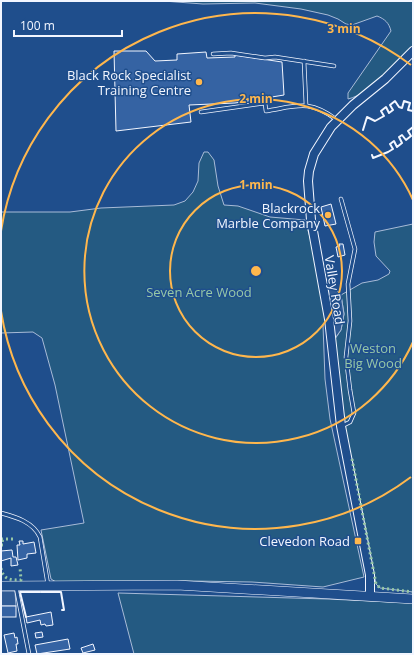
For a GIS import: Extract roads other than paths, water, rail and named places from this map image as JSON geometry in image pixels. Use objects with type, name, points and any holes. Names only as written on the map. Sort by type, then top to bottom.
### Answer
[{"type":"main road","points":[[1,586],[208,586],[413,599]]},
{"type":"street","name":"Valley Road","points":[[370,596],[370,575],[341,426],[329,319],[311,220],[308,181],[309,171],[317,147],[330,127],[353,105],[385,79],[413,52]]},
{"type":"lane","points":[[213,54],[231,53],[265,58],[275,57],[334,66]]},
{"type":"lane","points":[[304,61],[306,105]]},
{"type":"lane","points":[[201,112],[265,104],[266,111],[306,105],[323,110],[337,120]]},
{"type":"lane","points":[[341,199],[355,249],[348,284],[350,321],[346,357],[354,413],[350,422],[341,426]]},
{"type":"lane","points":[[1,513],[23,521],[32,526],[38,533],[40,537],[48,585]]},
{"type":"lane","points":[[16,586],[29,654]]},
{"type":"place","name":"Black Rock Specialist Training Centre","points":[[199,82]]},
{"type":"place","name":"Blackrock Marble Company","points":[[328,215]]},
{"type":"place","name":"Clevedon Road","points":[[358,541]]},
{"type":"park label","name":"Seven Acre Wood","points":[[199,292]]},
{"type":"park label","name":"Weston Big Wood","points":[[373,356]]}]
